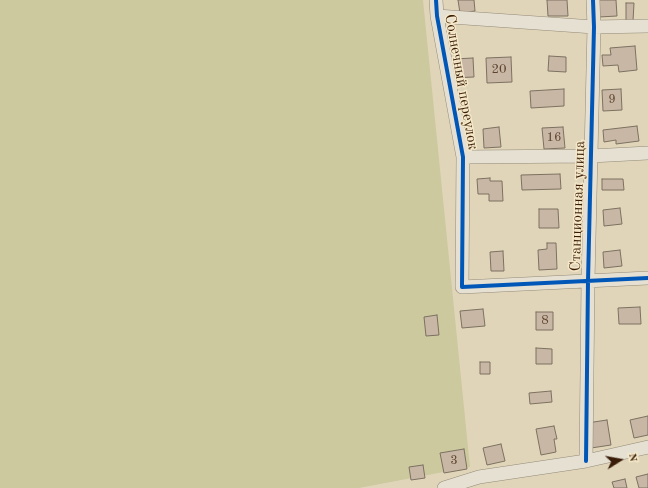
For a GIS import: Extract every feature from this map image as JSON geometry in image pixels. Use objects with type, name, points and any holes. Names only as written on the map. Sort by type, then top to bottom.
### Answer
[{"type":"street","name":"Солнечный переулок","points":[[436,0],[437,16],[463,157],[462,287],[588,281]]},
{"type":"street","name":"Станционная улица","points":[[586,461],[588,281],[594,27],[593,0]]},
{"type":"street","points":[[437,16],[594,27],[648,26]]},
{"type":"street","points":[[463,157],[591,156],[648,153]]},
{"type":"street","points":[[588,281],[648,278]]},
{"type":"street","points":[[445,488],[479,477],[586,461],[648,447]]},
{"type":"shaded area","points":[[0,0],[423,0],[470,467],[359,488],[0,488]]},
{"type":"building","points":[[458,0],[474,0],[475,11],[460,13]]},
{"type":"building","points":[[547,0],[567,0],[568,16],[548,16]]},
{"type":"building","points":[[598,0],[616,0],[617,16],[599,17]]},
{"type":"building","points":[[626,3],[634,3],[633,21],[626,21]]},
{"type":"building","points":[[635,46],[637,70],[619,72],[618,65],[603,66],[602,55],[611,55],[610,48]]},
{"type":"building","points":[[549,56],[566,57],[566,72],[548,71]]},
{"type":"building","points":[[511,57],[512,82],[487,83],[486,58]]},
{"type":"building","points":[[473,58],[474,77],[450,78],[450,68],[455,68],[454,59]]},
{"type":"building","points":[[564,89],[564,106],[531,108],[530,91]]},
{"type":"building","points":[[621,89],[622,110],[603,111],[602,90]]},
{"type":"building","points":[[637,126],[639,141],[616,144],[616,140],[604,142],[603,130]]},
{"type":"building","points":[[499,127],[501,147],[484,148],[483,129]]},
{"type":"building","points":[[563,127],[565,148],[544,149],[542,128]]},
{"type":"building","points":[[560,174],[561,189],[522,190],[521,175]]},
{"type":"building","points":[[490,178],[490,181],[502,181],[503,201],[489,201],[489,194],[478,194],[477,179]]},
{"type":"building","points":[[602,179],[623,179],[624,190],[602,190]]},
{"type":"building","points":[[620,208],[622,224],[604,226],[603,210]]},
{"type":"building","points":[[539,209],[558,209],[559,228],[539,228]]},
{"type":"building","points":[[547,243],[556,243],[557,269],[539,270],[538,250],[547,249]]},
{"type":"building","points":[[620,250],[622,266],[604,268],[603,252]]},
{"type":"building","points":[[503,251],[504,271],[491,271],[490,252]]},
{"type":"building","points":[[640,307],[641,324],[619,324],[618,308]]},
{"type":"building","points":[[483,309],[485,326],[462,328],[460,311]]},
{"type":"building","points":[[536,312],[553,312],[553,330],[536,330]]},
{"type":"building","points":[[437,315],[439,335],[426,336],[424,317]]},
{"type":"building","points":[[536,348],[552,349],[552,364],[536,364]]},
{"type":"building","points":[[480,362],[490,362],[490,374],[480,374]]},
{"type":"building","points":[[551,391],[552,402],[530,404],[529,393]]},
{"type":"building","points":[[648,416],[648,435],[634,438],[630,420]]},
{"type":"building","points":[[607,420],[611,445],[591,448],[587,423]]},
{"type":"building","points":[[554,426],[557,439],[554,439],[556,452],[541,455],[536,429]]},
{"type":"building","points":[[501,444],[505,461],[487,465],[483,448]]},
{"type":"building","points":[[464,449],[467,469],[444,473],[440,453]]},
{"type":"building","points":[[423,465],[425,478],[411,480],[409,467]]},
{"type":"building","points":[[648,474],[648,488],[639,488],[636,477]]},
{"type":"building","points":[[625,479],[627,488],[614,488],[612,482]]},
{"type":"cycle path","points":[[436,0],[437,16],[463,157],[462,287],[648,278]]},
{"type":"cycle path","points":[[586,461],[588,281],[594,27],[593,0]]}]
